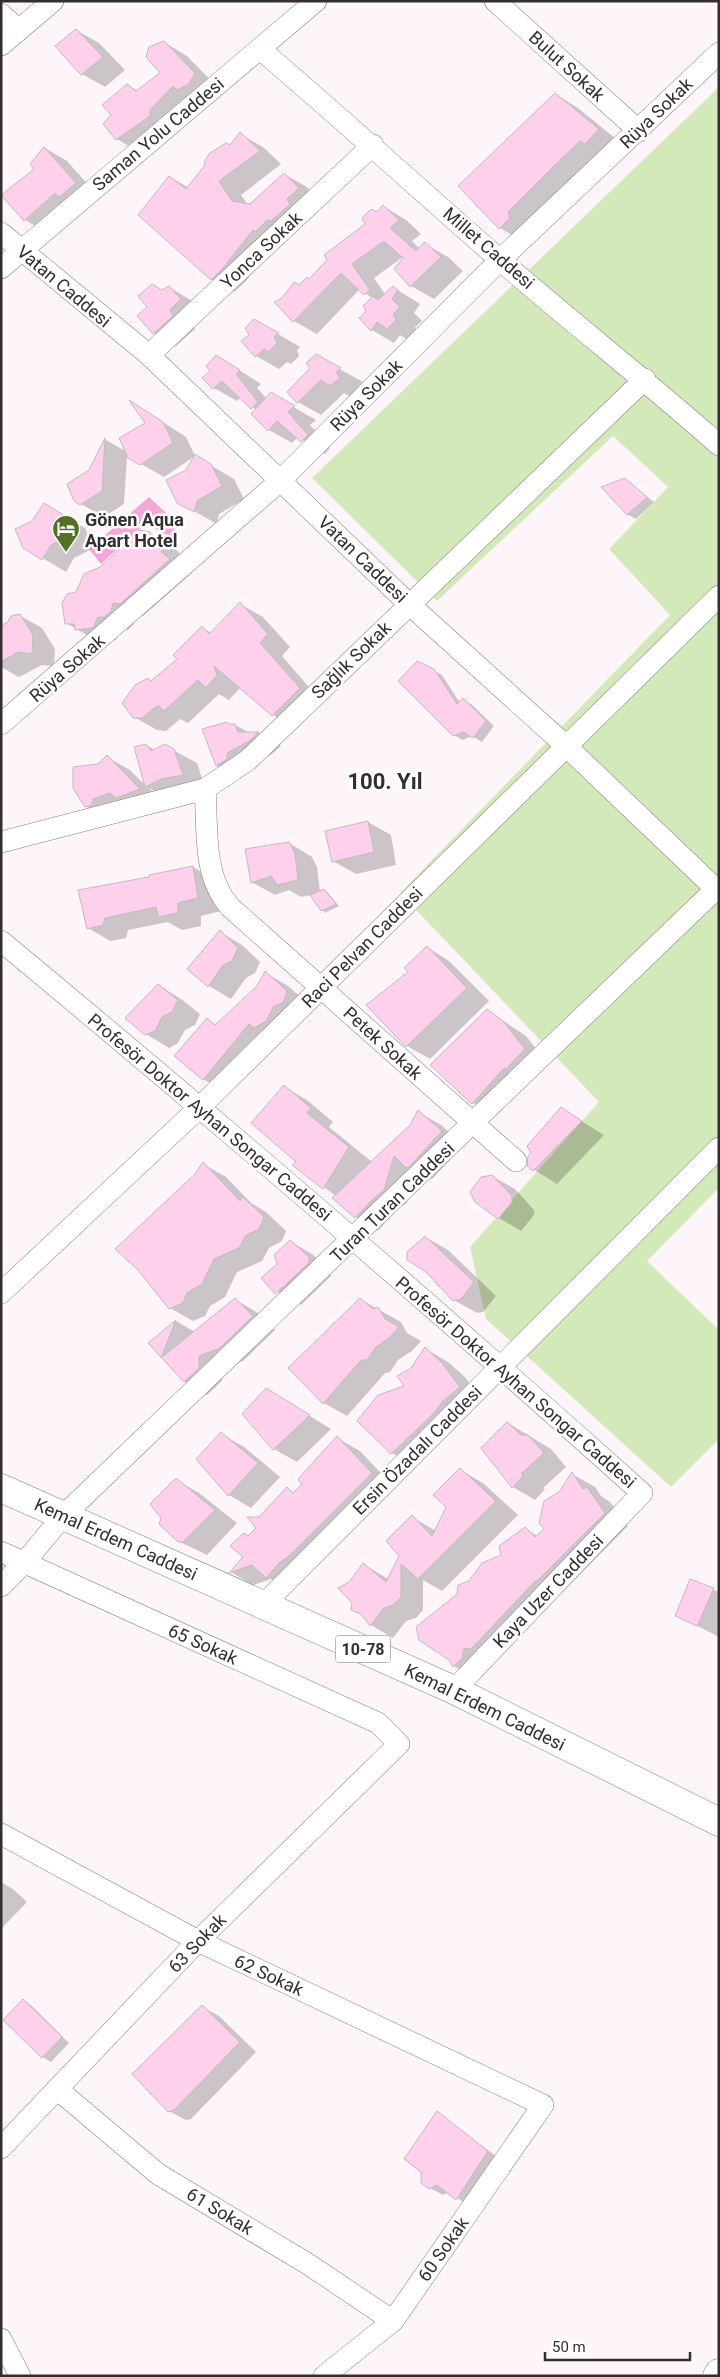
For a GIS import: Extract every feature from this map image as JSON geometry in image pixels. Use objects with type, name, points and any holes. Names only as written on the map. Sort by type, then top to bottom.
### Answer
[{"type":"main road","name":"Kemal Erdem Caddesi","points":[[1,1488],[454,1690],[719,1822]]},
{"type":"street","points":[[1,45],[52,1]]},
{"type":"street","name":"Saman Yolu Caddesi","points":[[1,268],[21,249],[316,1]]},
{"type":"street","name":"Bulut Sokak","points":[[495,1],[639,131]]},
{"type":"street","points":[[1,14],[20,30]]},
{"type":"street","name":"Millet Caddesi","points":[[260,49],[500,260],[645,380],[719,445]]},
{"type":"street","name":"Rüya Sokak","points":[[1,724],[280,481],[500,260],[639,131],[719,52]]},
{"type":"street","name":"Yonca Sokak","points":[[148,355],[372,146]]},
{"type":"street","name":"Vatan Caddesi","points":[[1,233],[148,355],[409,604],[566,746],[718,889]]},
{"type":"street","name":"Sağlık Sokak","points":[[1,842],[205,789],[248,760],[645,380]]},
{"type":"street","name":"Raci Pelvan Caddesi","points":[[1,1293],[201,1106],[719,596]]},
{"type":"street","name":"Petek Sokak","points":[[205,789],[210,869],[219,894],[230,907],[516,1162]]},
{"type":"street","name":"Turan Turan Caddesi","points":[[1,1586],[24,1563],[63,1516],[718,889]]},
{"type":"street","name":"Profesör Doktor Ayhan Songar Caddesi","points":[[1,941],[201,1106],[501,1367],[642,1493]]},
{"type":"street","name":"Ersin Özadalı Caddesi","points":[[264,1604],[719,1148]]},
{"type":"street","name":"Kaya Uzer Caddesi","points":[[454,1690],[642,1493]]},
{"type":"street","name":"65 Sokak","points":[[1,1552],[378,1723],[398,1744]]},
{"type":"street","name":"63 Sokak","points":[[1,2148],[198,1941],[398,1744]]},
{"type":"street","name":"62 Sokak","points":[[1,1834],[198,1941],[542,2105]]},
{"type":"street","name":"61 Sokak","points":[[57,2089],[158,2174],[308,2264],[393,2321]]},
{"type":"street","name":"60 Sokak","points":[[324,2376],[393,2321],[542,2105]]},
{"type":"street","points":[[1,2339],[20,2376]]},
{"type":"green space","points":[[719,87],[719,1188],[647,1261],[719,1330],[719,1439],[671,1487],[486,1319],[470,1247],[599,1102],[400,893],[670,615],[609,549],[668,487],[613,436],[437,601],[312,478]]},
{"type":"shaded area","points":[[149,497],[177,523],[172,536],[161,533],[150,524],[141,528],[101,564],[89,549]]},
{"type":"building","points":[[76,29],[103,57],[81,75],[55,46]]},
{"type":"building","points":[[164,41],[195,73],[189,84],[177,90],[173,86],[150,110],[150,116],[116,140],[103,124],[111,115],[102,105],[127,84],[136,91],[160,73],[146,57],[149,47]]},
{"type":"building","points":[[555,93],[599,129],[585,144],[580,141],[508,212],[510,218],[499,229],[458,186]]},
{"type":"building","points":[[240,132],[260,151],[219,181],[232,201],[250,204],[284,173],[299,188],[287,199],[290,204],[271,221],[267,220],[255,232],[253,230],[211,280],[138,215],[169,176],[186,189],[205,165],[204,162],[210,153],[226,143],[230,145]]},
{"type":"building","points":[[44,147],[76,183],[59,197],[55,193],[24,221],[1,195],[34,169],[30,164]]},
{"type":"building","points":[[383,205],[399,220],[390,228],[416,251],[425,242],[441,257],[410,287],[394,269],[403,258],[384,241],[352,264],[370,290],[364,295],[341,273],[293,322],[274,302],[282,298],[294,282],[299,285],[307,277],[309,279],[327,260],[324,255],[365,224],[362,218],[371,209],[377,212]]},
{"type":"building","points":[[152,284],[162,290],[169,286],[181,299],[170,310],[173,316],[153,334],[137,316],[147,307],[138,296]]},
{"type":"building","points":[[393,286],[398,290],[392,299],[400,307],[393,314],[396,320],[387,329],[377,322],[371,331],[359,318],[366,311],[363,306],[373,296],[378,300]]},
{"type":"building","points":[[254,319],[279,333],[274,337],[277,343],[268,352],[264,349],[255,357],[241,341],[249,335],[245,328]]},
{"type":"building","points":[[316,354],[341,368],[336,372],[340,378],[330,386],[321,380],[297,403],[287,392],[310,368],[306,363]]},
{"type":"building","points":[[216,355],[240,370],[236,374],[258,402],[251,409],[222,381],[213,389],[202,378],[210,371],[206,366]]},
{"type":"building","points":[[271,392],[295,406],[288,412],[308,435],[301,442],[277,421],[268,431],[251,414]]},
{"type":"building","points":[[129,400],[163,422],[173,443],[140,465],[128,458],[119,438],[145,423]]},
{"type":"building","points":[[105,438],[102,491],[80,505],[74,501],[67,484],[89,470]]},
{"type":"building","points":[[195,454],[211,464],[222,486],[197,501],[194,512],[177,503],[166,480],[186,470]]},
{"type":"building","points":[[625,478],[647,497],[627,515],[601,487]]},
{"type":"building","points":[[44,503],[62,514],[71,534],[51,545],[42,560],[23,548],[15,529],[32,521]]},
{"type":"building","points":[[140,530],[150,532],[164,547],[161,552],[170,559],[120,604],[113,603],[111,611],[104,617],[98,617],[93,628],[75,630],[74,624],[65,624],[62,603],[67,594],[76,592],[84,574],[100,567]]},
{"type":"building","points":[[240,602],[268,634],[260,643],[300,688],[272,716],[214,666],[217,675],[206,688],[198,680],[164,711],[158,705],[142,718],[133,718],[122,703],[135,685],[148,678],[151,681],[177,659],[173,655],[202,626],[209,634]]},
{"type":"building","points":[[20,614],[33,635],[32,654],[18,652],[1,662],[1,625],[7,623],[11,616]]},
{"type":"building","points":[[417,661],[434,669],[457,704],[463,698],[486,721],[473,738],[463,732],[453,736],[398,681]]},
{"type":"building","points":[[227,722],[228,724],[235,724],[238,732],[259,732],[249,741],[227,753],[227,759],[216,766],[202,729]]},
{"type":"building","points":[[146,744],[151,751],[165,744],[174,749],[183,775],[161,779],[145,787],[134,747]]},
{"type":"building","points":[[107,755],[140,789],[116,798],[110,793],[93,799],[92,805],[85,807],[73,788],[73,767],[98,764]]},
{"type":"building","points":[[368,821],[374,852],[332,862],[325,831]]},
{"type":"building","points":[[289,842],[295,853],[298,880],[277,885],[271,876],[251,883],[245,849]]},
{"type":"building","points":[[193,866],[198,898],[178,903],[178,913],[158,917],[156,907],[105,918],[103,925],[87,929],[78,890],[149,877],[149,875]]},
{"type":"building","points":[[324,889],[336,904],[321,911],[310,895]]},
{"type":"building","points":[[220,930],[238,948],[232,961],[223,965],[208,987],[187,969]]},
{"type":"building","points":[[427,946],[467,988],[406,1047],[366,1005],[408,972],[404,968]]},
{"type":"building","points":[[265,971],[287,991],[283,1003],[274,1006],[266,1021],[254,1028],[249,1024],[203,1080],[174,1056],[207,1018],[215,1025],[257,986]]},
{"type":"building","points":[[158,984],[178,1000],[172,1012],[162,1017],[155,1031],[145,1035],[125,1018]]},
{"type":"building","points":[[487,1009],[503,1021],[525,1049],[505,1070],[504,1068],[472,1104],[430,1065]]},
{"type":"building","points":[[284,1085],[311,1108],[307,1113],[349,1147],[323,1189],[292,1165],[296,1162],[251,1123]]},
{"type":"building","points":[[561,1107],[582,1121],[533,1171],[527,1166],[528,1156],[531,1153],[527,1146]]},
{"type":"building","points":[[418,1110],[442,1131],[409,1167],[406,1168],[394,1156],[384,1190],[355,1218],[332,1198],[410,1125]]},
{"type":"building","points":[[203,1162],[240,1201],[243,1197],[264,1217],[259,1229],[246,1235],[239,1248],[214,1259],[202,1284],[187,1293],[183,1303],[169,1309],[137,1269],[115,1249],[195,1174]]},
{"type":"building","points":[[492,1175],[512,1196],[512,1202],[498,1219],[475,1202],[470,1192],[481,1177]]},
{"type":"building","points":[[425,1236],[474,1282],[461,1299],[453,1301],[426,1272],[407,1260],[407,1252]]},
{"type":"building","points":[[290,1240],[309,1257],[309,1263],[275,1294],[261,1278],[277,1264],[274,1255]]},
{"type":"building","points":[[235,1298],[253,1316],[220,1348],[199,1356],[199,1368],[184,1382],[161,1358]]},
{"type":"building","points":[[360,1298],[373,1309],[378,1307],[385,1319],[399,1327],[389,1338],[375,1348],[367,1360],[361,1360],[323,1404],[288,1368]]},
{"type":"building","points":[[176,1320],[161,1357],[148,1343]]},
{"type":"building","points":[[425,1347],[442,1363],[460,1387],[443,1401],[433,1414],[391,1454],[357,1421],[378,1395],[404,1386],[397,1376],[411,1368]]},
{"type":"building","points":[[266,1388],[310,1415],[273,1450],[242,1414]]},
{"type":"building","points":[[507,1422],[521,1435],[528,1435],[544,1453],[521,1474],[523,1476],[512,1488],[481,1448]]},
{"type":"building","points":[[221,1432],[258,1463],[228,1496],[196,1459]]},
{"type":"building","points":[[337,1436],[372,1473],[290,1555],[279,1563],[266,1578],[252,1565],[229,1573],[243,1557],[230,1546],[244,1533],[248,1536],[256,1528],[247,1517],[259,1517],[287,1487],[293,1493],[302,1484],[298,1479]]},
{"type":"building","points":[[460,1468],[496,1501],[418,1579],[401,1564],[401,1597],[393,1605],[384,1608],[370,1626],[361,1614],[351,1610],[352,1603],[338,1588],[349,1582],[363,1563],[386,1582],[399,1556],[386,1541],[412,1515],[432,1536],[446,1507],[433,1495]]},
{"type":"building","points":[[572,1472],[583,1489],[587,1487],[605,1513],[536,1580],[472,1648],[464,1649],[462,1658],[453,1667],[449,1660],[419,1640],[416,1627],[457,1594],[458,1585],[469,1581],[482,1563],[501,1555],[499,1546],[525,1527],[535,1537],[544,1529],[539,1523],[544,1501],[559,1492]]},
{"type":"building","points":[[176,1478],[215,1510],[183,1542],[178,1542],[159,1524],[161,1518],[150,1504]]},
{"type":"building","points":[[690,1579],[714,1588],[697,1626],[675,1616]]},
{"type":"building","points":[[23,1999],[62,2037],[42,2058],[3,2020]]},
{"type":"building","points":[[202,2005],[240,2042],[174,2110],[168,2112],[132,2074]]},
{"type":"building","points":[[437,2111],[488,2151],[456,2200],[437,2185],[429,2189],[421,2183],[421,2172],[404,2159]]},
{"type":"place","name":"Gönen Aqua Apart Hotel","points":[[66,553]]},
{"type":"district","name":"100. Yıl","points":[[385,781]]}]
